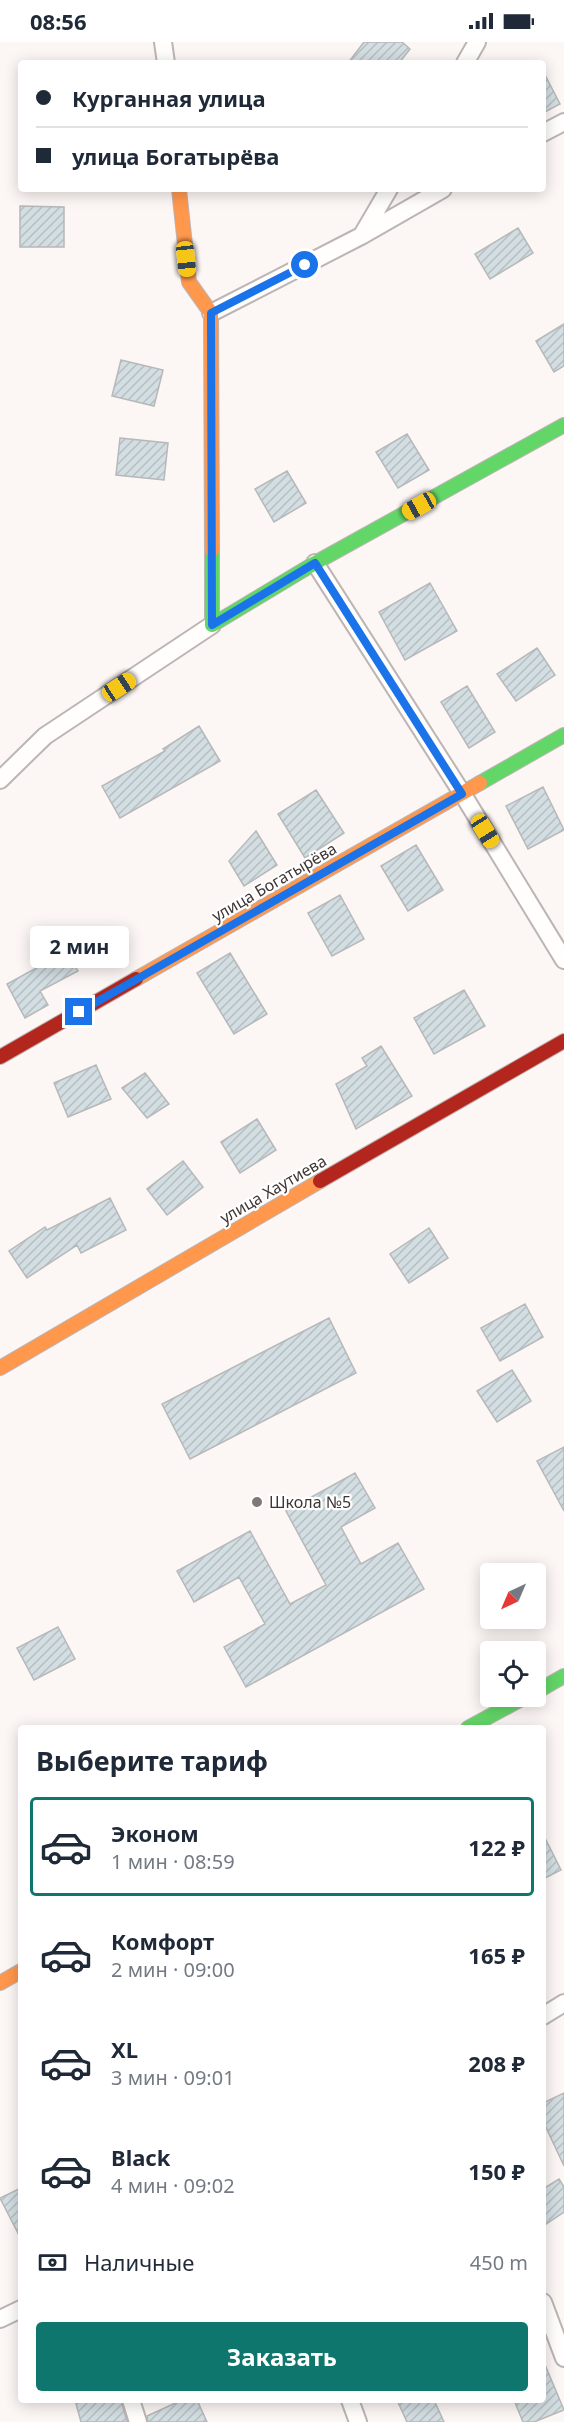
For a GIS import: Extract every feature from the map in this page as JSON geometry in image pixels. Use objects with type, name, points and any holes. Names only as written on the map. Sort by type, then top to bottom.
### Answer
[{"type":"street","points":[[164,42],[166,60]]},
{"type":"street","points":[[467,60],[477,42]]},
{"type":"street","points":[[546,131],[564,122]]},
{"type":"street","points":[[179,192],[189,282],[211,313],[212,625]]},
{"type":"street","points":[[361,236],[387,192]]},
{"type":"street","points":[[211,313],[361,236],[438,192]]},
{"type":"street","points":[[0,780],[45,736],[212,625],[315,563],[564,426]]},
{"type":"street","points":[[315,563],[564,960]]},
{"type":"street","name":"улица Богатырёва","points":[[0,1057],[564,735]]},
{"type":"street","name":"улица Хаутиева","points":[[0,1368],[384,1143],[564,1041]]},
{"type":"street","points":[[546,1686],[564,1676]]},
{"type":"street","points":[[474,1725],[507,1707]]},
{"type":"street","points":[[0,1983],[18,1973]]},
{"type":"street","points":[[546,2014],[564,2004]]},
{"type":"street","points":[[0,2319],[18,2310]]},
{"type":"street","points":[[546,2310],[564,2358]]},
{"type":"street","points":[[132,2403],[138,2422]]},
{"type":"street","points":[[351,2403],[358,2422]]},
{"type":"building","points":[[364,42],[402,42],[410,49],[401,60],[350,60]]},
{"type":"building","points":[[546,77],[560,104],[546,111]]},
{"type":"building","points":[[20,206],[64,207],[64,247],[20,247]]},
{"type":"building","points":[[518,228],[533,253],[490,279],[475,254]]},
{"type":"building","points":[[564,324],[564,366],[554,372],[536,341]]},
{"type":"building","points":[[121,360],[163,370],[154,406],[112,396]]},
{"type":"building","points":[[407,434],[429,470],[398,488],[376,452]]},
{"type":"building","points":[[120,438],[168,443],[164,480],[116,475]]},
{"type":"building","points":[[287,471],[306,503],[274,522],[255,489]]},
{"type":"building","points":[[430,583],[457,631],[405,660],[379,612]]},
{"type":"building","points":[[537,648],[555,675],[516,701],[497,674]]},
{"type":"building","points":[[467,686],[495,732],[469,748],[441,702]]},
{"type":"building","points":[[199,726],[220,761],[120,818],[102,786],[165,751],[163,749]]},
{"type":"building","points":[[543,787],[564,830],[528,849],[506,806]]},
{"type":"building","points":[[316,790],[344,833],[305,858],[278,814]]},
{"type":"building","points":[[256,831],[277,865],[244,886],[229,861]]},
{"type":"building","points":[[416,845],[443,890],[408,911],[381,866]]},
{"type":"building","points":[[340,895],[364,939],[332,956],[308,913]]},
{"type":"building","points":[[63,947],[78,971],[40,991],[48,1005],[25,1018],[7,984],[40,966],[37,960]]},
{"type":"building","points":[[230,953],[267,1014],[234,1034],[197,973]]},
{"type":"building","points":[[464,990],[485,1026],[434,1054],[414,1018]]},
{"type":"building","points":[[381,1046],[412,1096],[356,1129],[336,1084],[367,1066],[362,1058]]},
{"type":"building","points":[[96,1065],[111,1099],[68,1117],[54,1083]]},
{"type":"building","points":[[145,1073],[169,1104],[147,1118],[122,1088]]},
{"type":"building","points":[[257,1119],[276,1150],[240,1173],[221,1142]]},
{"type":"building","points":[[183,1161],[203,1187],[167,1215],[147,1189]]},
{"type":"building","points":[[110,1198],[126,1230],[81,1253],[77,1245],[27,1278],[9,1251],[45,1227],[47,1230]]},
{"type":"building","points":[[429,1228],[448,1258],[409,1283],[390,1254]]},
{"type":"building","points":[[525,1304],[543,1337],[500,1361],[481,1328]]},
{"type":"building","points":[[329,1318],[356,1373],[190,1459],[162,1404]]},
{"type":"building","points":[[512,1370],[531,1401],[497,1422],[477,1391]]},
{"type":"building","points":[[564,1447],[564,1511],[537,1461]]},
{"type":"building","name":"Школа №5","points":[[355,1473],[375,1508],[341,1527],[361,1564],[398,1543],[424,1589],[246,1687],[224,1647],[265,1624],[239,1577],[194,1602],[177,1571],[250,1531],[290,1604],[326,1585],[286,1511]]},
{"type":"building","points":[[58,1627],[75,1659],[34,1680],[17,1648]]},
{"type":"building","points":[[546,1840],[561,1870],[546,1878]]},
{"type":"building","points":[[564,2093],[564,2166],[546,2127],[546,2102]]},
{"type":"building","points":[[559,2179],[564,2187],[564,2212],[546,2224],[546,2187]]},
{"type":"building","points":[[18,2189],[18,2233],[0,2198]]},
{"type":"building","points":[[546,2367],[564,2410],[534,2422],[523,2422],[515,2403],[546,2403]]},
{"type":"building","points":[[76,2403],[122,2403],[127,2422],[81,2422]]},
{"type":"building","points":[[175,2403],[198,2403],[207,2422],[148,2422],[147,2416]]},
{"type":"building","points":[[398,2403],[435,2403],[444,2422],[407,2422]]},
{"type":"traffic: fast","points":[[212,550],[212,625],[315,563],[564,425]]},
{"type":"traffic: fast","points":[[480,783],[564,735]]},
{"type":"traffic: fast","points":[[546,1686],[564,1676]]},
{"type":"traffic: fast","points":[[474,1725],[507,1707]]},
{"type":"traffic: slow","points":[[179,192],[189,282],[211,313],[212,550]]},
{"type":"traffic: slow","points":[[136,979],[480,783]]},
{"type":"traffic: slow","points":[[0,1368],[320,1181]]},
{"type":"traffic: slow","points":[[0,1983],[18,1973]]},
{"type":"traffic: jam","points":[[0,1057],[136,979]]},
{"type":"traffic: jam","points":[[320,1181],[564,1041]]},
{"type":"place","name":"Школа №5","points":[[257,1502]]},
{"type":"route","points":[[79,1012],[462,794],[315,563],[212,625],[211,313],[305,265]]}]
